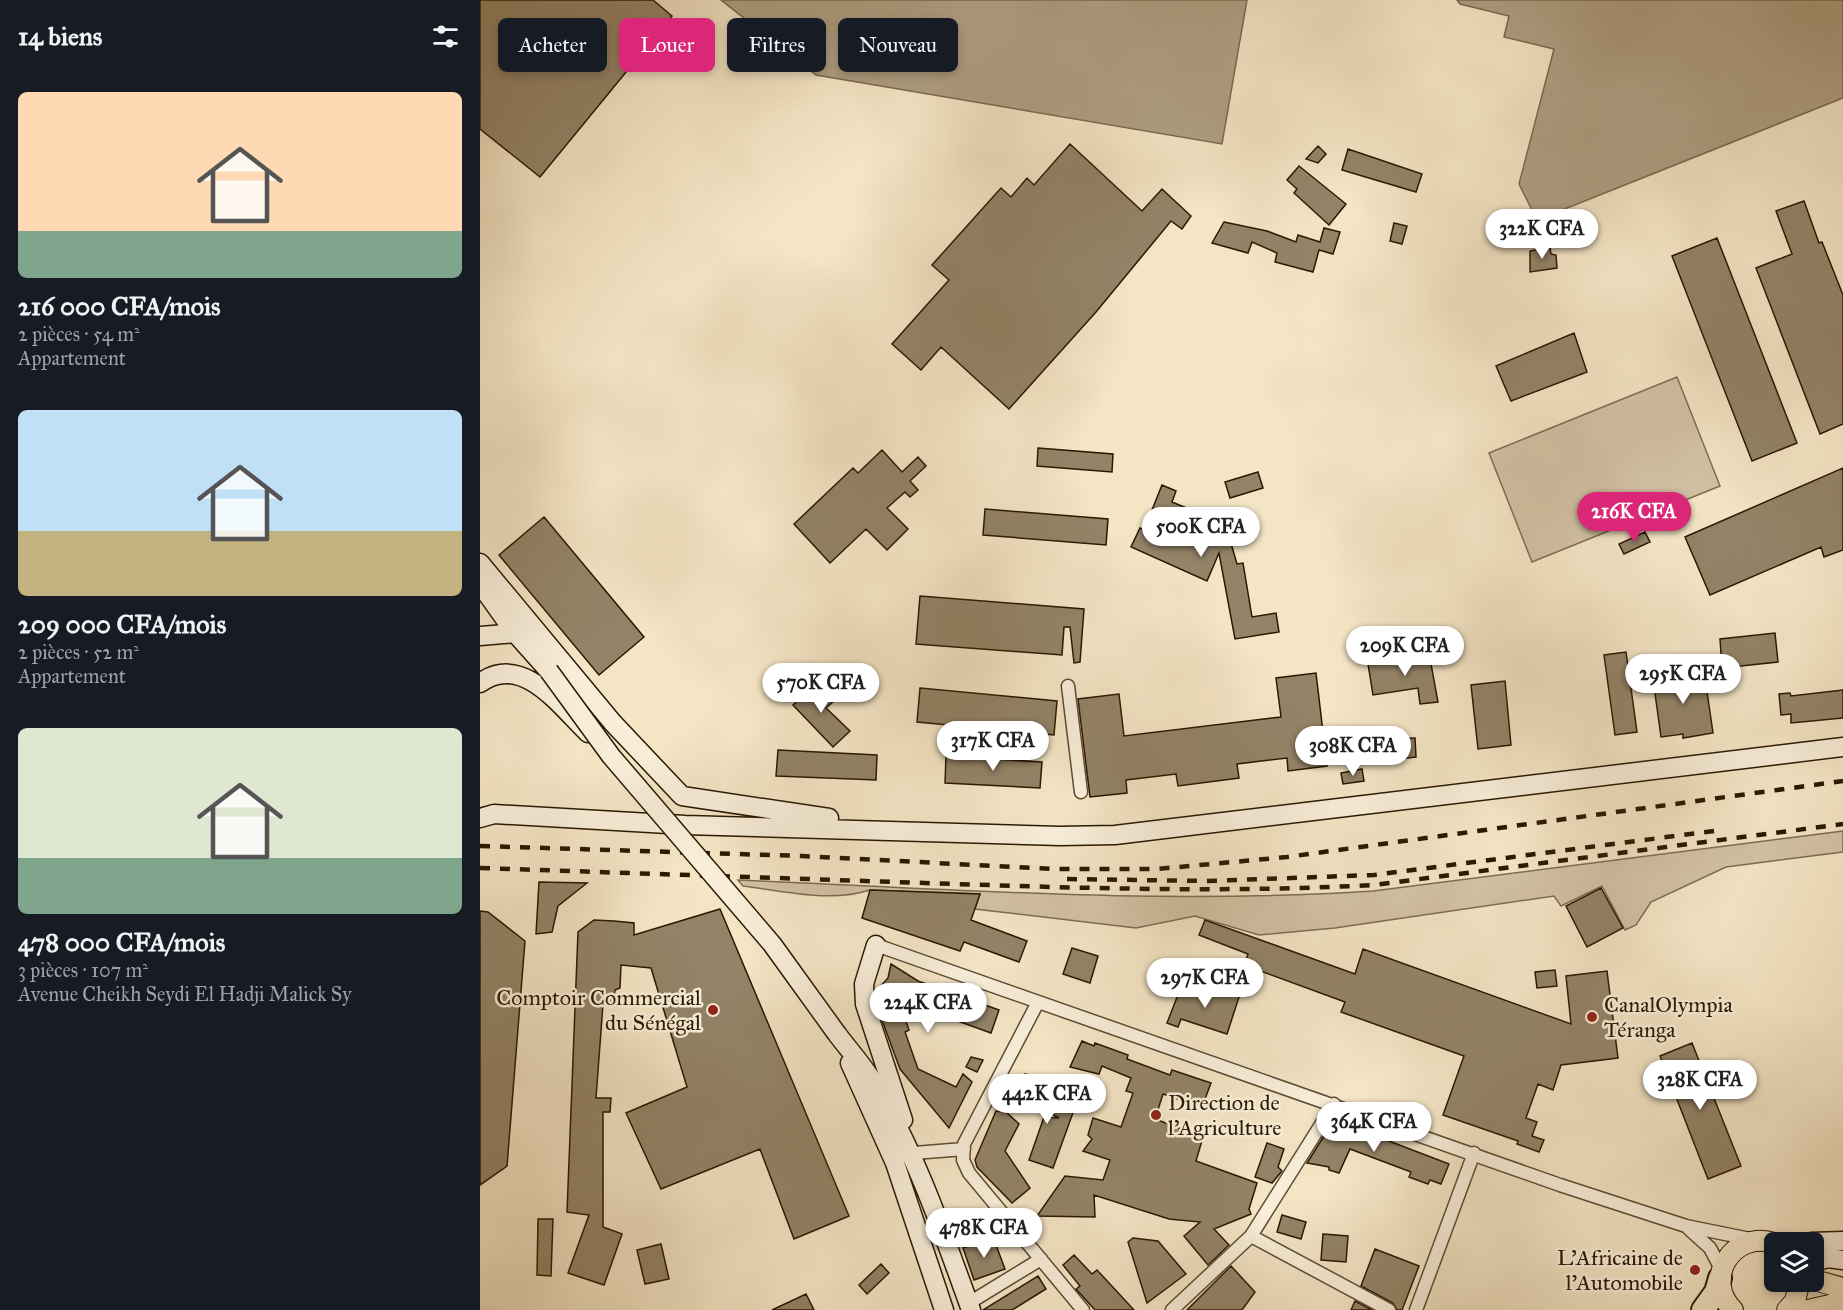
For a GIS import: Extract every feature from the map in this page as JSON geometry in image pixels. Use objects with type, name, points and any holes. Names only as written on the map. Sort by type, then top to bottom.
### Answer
[{"type":"highway","points":[[1703,1310],[1716,1292],[1721,1274]]},
{"type":"main road","points":[[1733,1310],[1723,1295],[1721,1274],[1735,1249],[1764,1242]]},
{"type":"main road","points":[[1824,1283],[1843,1288]]},
{"type":"main road","points":[[1787,1310],[1798,1292]]},
{"type":"main road","points":[[1808,1310],[1843,1302]]},
{"type":"street","points":[[480,563],[613,723],[682,796],[887,829]]},
{"type":"street","points":[[480,584],[515,633],[549,671],[611,756],[772,944],[837,1034],[924,1184]]},
{"type":"street","points":[[480,595],[504,618]]},
{"type":"street","points":[[480,636],[515,633]]},
{"type":"street","points":[[484,674],[521,675],[542,689],[611,756]]},
{"type":"street","points":[[1068,686],[1081,792]]},
{"type":"street","points":[[485,813],[685,825],[887,829],[1060,836],[1114,835],[1843,747]]},
{"type":"street","points":[[682,796],[685,825]]},
{"type":"street","points":[[1041,1259],[970,1307],[924,1184],[866,1004],[864,984],[876,945],[1686,1226],[1735,1238],[1764,1241]]},
{"type":"street","points":[[1038,1002],[975,1123],[964,1149],[963,1160],[969,1173],[1083,1310]]},
{"type":"street","points":[[867,1085],[896,1163],[944,1310]]},
{"type":"street","points":[[1172,1310],[1251,1236],[1334,1104]]},
{"type":"street","points":[[914,1153],[964,1149]]},
{"type":"street","points":[[1416,1310],[1474,1153]]},
{"type":"street","points":[[1686,1226],[1710,1248],[1721,1274]]},
{"type":"street","points":[[1251,1236],[1389,1310]]},
{"type":"street","points":[[1824,1242],[1843,1241]]},
{"type":"street","points":[[1824,1259],[1843,1260]]},
{"type":"shaded area","points":[[721,0],[1247,0],[1222,144],[816,75],[812,72],[826,72],[826,18],[744,18]]},
{"type":"shaded area","points":[[1457,0],[1843,0],[1843,98],[1537,220],[1519,184],[1554,49],[1504,37],[1509,16],[1460,4]]},
{"type":"shaded area","points":[[1677,377],[1720,486],[1532,562],[1489,453]]},
{"type":"shaded area","points":[[1843,831],[1843,852],[1726,867],[1651,902],[1636,925],[1625,930],[1602,886],[1561,906],[1554,896],[1335,928],[1259,935],[1195,916],[1136,928],[975,909],[980,894],[870,890],[855,894],[823,896],[743,886],[738,880],[1056,894],[1294,895],[1373,891]]},
{"type":"building","points":[[480,0],[653,0],[672,16],[670,18],[619,18],[619,72],[626,72],[540,177],[480,129]]},
{"type":"building","points":[[1070,144],[1142,211],[1162,189],[1191,216],[1182,229],[1171,221],[1096,312],[1009,409],[941,347],[921,370],[892,344],[949,280],[932,265],[1001,188],[1011,197],[1027,178],[1034,185]]},
{"type":"building","points":[[1318,146],[1326,154],[1318,163],[1306,159]]},
{"type":"building","points":[[1348,149],[1422,174],[1416,192],[1342,170]]},
{"type":"building","points":[[1299,166],[1346,204],[1329,225],[1294,193],[1297,189],[1287,180]]},
{"type":"building","points":[[1804,201],[1819,243],[1822,242],[1843,295],[1843,424],[1820,434],[1756,268],[1792,254],[1776,211]]},
{"type":"building","points":[[1224,222],[1267,231],[1296,242],[1298,235],[1320,242],[1324,228],[1340,232],[1333,254],[1319,250],[1313,272],[1275,262],[1277,253],[1252,242],[1248,253],[1212,243]]},
{"type":"building","points":[[1394,223],[1407,226],[1402,244],[1390,241]]},
{"type":"building","points":[[1717,238],[1797,443],[1752,461],[1672,256]]},
{"type":"building","points":[[1550,247],[1551,254],[1556,255],[1557,268],[1530,272],[1530,251]]},
{"type":"building","points":[[1574,333],[1587,372],[1511,401],[1496,366]]},
{"type":"building","points":[[1038,448],[1113,454],[1112,472],[1037,466]]},
{"type":"building","points":[[882,450],[902,472],[918,457],[926,466],[910,481],[918,490],[910,497],[905,492],[887,508],[908,529],[887,550],[866,529],[830,563],[794,524],[853,468],[858,473]]},
{"type":"building","points":[[1843,468],[1843,550],[1824,557],[1821,547],[1710,595],[1685,537]]},
{"type":"building","points":[[1258,472],[1263,488],[1230,498],[1225,482]]},
{"type":"building","points":[[1162,485],[1176,491],[1172,502],[1211,518],[1203,543],[1228,533],[1237,564],[1243,563],[1252,617],[1276,613],[1279,632],[1235,639],[1219,553],[1207,581],[1131,547],[1140,528],[1144,530]]},
{"type":"building","points":[[985,509],[1108,519],[1106,545],[983,535]]},
{"type":"building","points":[[544,517],[644,637],[599,675],[499,555]]},
{"type":"building","points":[[1645,532],[1650,542],[1624,554],[1619,544]]},
{"type":"building","points":[[920,596],[1084,609],[1080,662],[1074,663],[1070,627],[1064,627],[1062,655],[916,644]]},
{"type":"building","points":[[1775,633],[1778,662],[1722,668],[1720,639]]},
{"type":"building","points":[[1626,652],[1637,732],[1615,735],[1604,655]]},
{"type":"building","points":[[1429,653],[1438,702],[1420,704],[1418,688],[1373,695],[1368,664]]},
{"type":"building","points":[[1704,671],[1713,733],[1683,738],[1683,734],[1661,737],[1653,679]]},
{"type":"building","points":[[1316,673],[1327,766],[1288,771],[1287,758],[1237,764],[1239,778],[1178,786],[1176,774],[1126,780],[1127,793],[1090,797],[1078,699],[1119,694],[1124,736],[1281,717],[1276,678]]},
{"type":"building","points":[[818,681],[834,701],[826,708],[850,731],[833,747],[793,705]]},
{"type":"building","points":[[1505,681],[1511,745],[1478,749],[1471,685]]},
{"type":"building","points":[[920,688],[1057,701],[1054,735],[917,722]]},
{"type":"building","points":[[1843,690],[1843,718],[1791,723],[1791,714],[1781,715],[1779,694],[1790,693],[1791,696]]},
{"type":"building","points":[[1415,738],[1416,757],[1398,759],[1397,739]]},
{"type":"building","points":[[778,750],[877,755],[876,780],[776,776]]},
{"type":"building","points":[[946,756],[1042,762],[1040,788],[945,783]]},
{"type":"building","points":[[1362,769],[1364,781],[1343,784],[1341,773]]},
{"type":"building","points":[[539,882],[587,883],[558,906],[552,932],[536,934]]},
{"type":"building","points":[[1601,888],[1623,928],[1587,947],[1566,906]]},
{"type":"building","points":[[870,890],[980,894],[971,920],[1027,941],[1019,962],[964,942],[960,951],[862,918]]},
{"type":"building","name":"Comptoir Commercial du Sénégal","points":[[720,909],[849,1216],[794,1239],[760,1149],[661,1189],[626,1113],[687,1087],[651,968],[621,965],[620,988],[615,990],[613,1002],[603,1004],[596,1098],[611,1098],[610,1112],[603,1112],[603,1227],[622,1234],[604,1285],[568,1273],[589,1215],[567,1212],[578,932],[594,920],[614,921],[634,923],[634,935]]},
{"type":"building","points":[[480,911],[488,912],[525,941],[507,1166],[480,1185]]},
{"type":"building","points":[[1205,920],[1355,974],[1363,949],[1571,1024],[1566,976],[1607,971],[1618,1058],[1561,1065],[1553,1090],[1538,1084],[1526,1118],[1537,1122],[1532,1136],[1544,1140],[1539,1152],[1517,1144],[1518,1141],[1443,1115],[1464,1056],[1341,1012],[1345,1002],[1244,965],[1248,954],[1199,935]]},
{"type":"building","points":[[1072,948],[1098,956],[1090,983],[1063,974]]},
{"type":"building","points":[[891,964],[918,981],[999,1010],[991,1033],[899,1000],[909,1030],[905,1032],[918,1069],[956,1087],[963,1074],[972,1082],[949,1128],[900,1069],[886,1031],[876,1002],[876,991],[888,978]]},
{"type":"building","points":[[1555,970],[1557,986],[1537,988],[1535,972]]},
{"type":"building","points":[[1215,986],[1240,994],[1227,1034],[1181,1019],[1178,1027],[1167,1023],[1181,987],[1211,998]]},
{"type":"building","points":[[1082,1041],[1094,1046],[1095,1043],[1128,1055],[1127,1059],[1170,1075],[1172,1070],[1211,1083],[1202,1107],[1163,1094],[1155,1119],[1203,1137],[1196,1161],[1257,1183],[1249,1209],[1251,1214],[1214,1229],[1229,1245],[1208,1265],[1184,1236],[1200,1222],[1169,1219],[1094,1195],[1095,1217],[1037,1216],[1065,1176],[1103,1180],[1110,1160],[1083,1151],[1092,1139],[1088,1135],[1093,1118],[1121,1127],[1133,1093],[1126,1091],[1131,1078],[1102,1066],[1099,1074],[1070,1067]]},
{"type":"building","points":[[1692,1043],[1741,1166],[1708,1179],[1660,1056]]},
{"type":"building","points":[[971,1057],[983,1060],[977,1072],[966,1067]]},
{"type":"building","points":[[1025,1074],[1040,1078],[1032,1095],[1074,1110],[1053,1168],[1029,1160],[1044,1117],[1059,1118],[1018,1095]]},
{"type":"building","points":[[996,1111],[1006,1112],[1019,1124],[1005,1151],[1030,1188],[1012,1203],[977,1167],[975,1160]]},
{"type":"building","points":[[1334,1120],[1449,1164],[1441,1184],[1430,1180],[1428,1184],[1409,1177],[1411,1172],[1350,1149],[1339,1173],[1329,1170],[1329,1167],[1307,1163]]},
{"type":"building","points":[[1267,1143],[1284,1149],[1278,1167],[1282,1171],[1272,1183],[1255,1177]]},
{"type":"building","points":[[1282,1215],[1306,1222],[1301,1239],[1277,1232]]},
{"type":"building","points":[[538,1219],[553,1219],[551,1276],[537,1275]]},
{"type":"building","points":[[1323,1234],[1348,1236],[1346,1262],[1321,1260]]},
{"type":"building","points":[[993,1237],[1005,1269],[974,1280],[963,1248]]},
{"type":"building","points":[[1133,1238],[1158,1241],[1186,1274],[1147,1303],[1128,1242]]},
{"type":"building","points":[[661,1244],[669,1279],[645,1284],[637,1250]]},
{"type":"building","points":[[1375,1249],[1419,1266],[1402,1310],[1397,1310],[1393,1303],[1361,1286]]},
{"type":"building","points":[[1074,1255],[1092,1274],[1097,1270],[1134,1310],[1095,1310],[1076,1289],[1080,1286],[1063,1265]]},
{"type":"building","points":[[881,1264],[889,1273],[867,1294],[859,1285]]},
{"type":"building","points":[[1231,1266],[1255,1292],[1242,1310],[1187,1310]]},
{"type":"building","points":[[1038,1276],[1046,1289],[1012,1310],[983,1310]]},
{"type":"building","points":[[806,1294],[814,1310],[772,1310]]},
{"type":"building","points":[[1355,1301],[1372,1310],[1351,1310]]},
{"type":"railway","points":[[480,846],[802,856],[1053,869],[1157,869],[1287,857],[1843,781]]},
{"type":"railway","points":[[480,868],[981,885],[1262,889],[1374,885],[1843,824]]},
{"type":"railway","points":[[1067,879],[1207,881],[1374,875],[1721,830]]},
{"type":"place","name":"Comptoir Commercial du Sénégal","points":[[713,1010]]},
{"type":"place","name":"CanalOlympia Téranga","points":[[1592,1017]]},
{"type":"place","name":"Direction de l'Agriculture","points":[[1156,1115]]},
{"type":"place","name":"L'Africaine de l'Automobile","points":[[1695,1270]]}]
